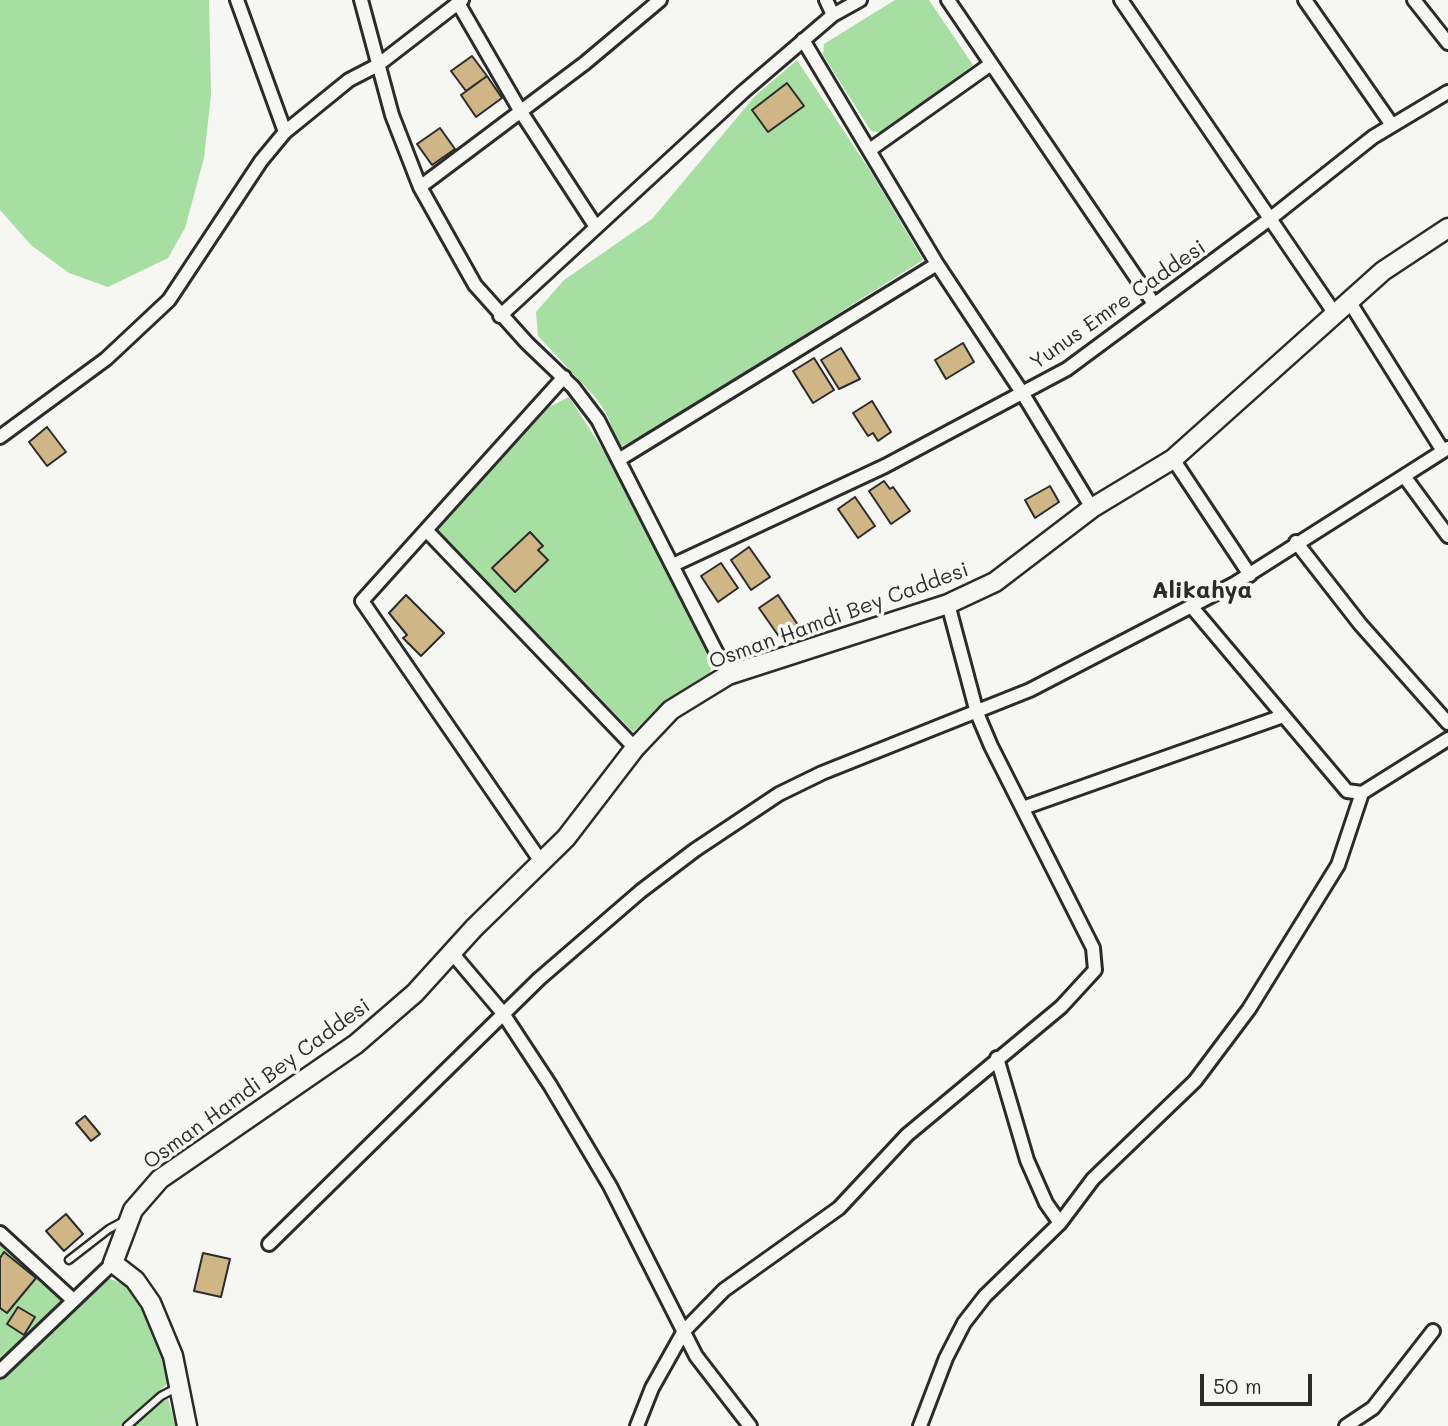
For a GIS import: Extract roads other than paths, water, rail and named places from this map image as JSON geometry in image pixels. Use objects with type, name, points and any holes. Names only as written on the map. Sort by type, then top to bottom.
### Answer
[{"type":"street","points":[[237,0],[285,132]]},
{"type":"street","points":[[361,0],[403,148],[420,187],[475,285],[500,316],[564,377],[587,403],[620,459],[729,675]]},
{"type":"street","points":[[420,187],[521,112],[660,0]]},
{"type":"street","points":[[826,0],[833,15]]},
{"type":"street","points":[[500,316],[803,40],[833,15],[860,0]]},
{"type":"street","points":[[948,0],[1154,304]]},
{"type":"street","points":[[1121,0],[1335,314]]},
{"type":"street","points":[[1305,0],[1392,125]]},
{"type":"street","points":[[1414,0],[1448,43]]},
{"type":"street","points":[[0,437],[106,359],[169,300],[261,161],[285,132],[349,80],[378,65],[460,1],[521,112],[596,227]]},
{"type":"street","points":[[803,40],[871,149],[937,264],[1023,394],[1091,508]]},
{"type":"street","points":[[871,149],[991,64]]},
{"type":"street","name":"Yunus Emre Caddesi","points":[[673,565],[885,466],[1067,369],[1392,125],[1448,92]]},
{"type":"street","name":"Osman Hamdi Bey Caddesi","points":[[113,1263],[128,1219],[144,1196],[166,1174],[369,1034],[415,993],[566,838],[635,748],[671,710],[729,675],[948,604],[995,582],[1091,508],[1173,459],[1383,271],[1448,228]]},
{"type":"street","points":[[620,459],[937,264]]},
{"type":"street","points":[[269,1244],[502,1012],[641,891],[759,806],[822,773],[1030,690],[1250,575],[1296,542],[1446,450],[1349,301]]},
{"type":"street","points":[[542,863],[362,601],[564,377]]},
{"type":"street","points":[[1173,459],[1250,575]]},
{"type":"street","points":[[1404,476],[1448,536]]},
{"type":"street","points":[[426,530],[635,748]]},
{"type":"street","points":[[1296,542],[1360,624],[1448,723]]},
{"type":"street","points":[[637,1426],[653,1388],[684,1331],[734,1282],[852,1197],[907,1135],[1083,986],[1095,970],[1097,962],[1093,948],[977,713],[948,604]]},
{"type":"street","points":[[1191,606],[1346,791],[1362,793],[1448,740]]},
{"type":"street","points":[[1023,808],[1283,716]]},
{"type":"street","points":[[920,1426],[946,1358],[964,1324],[1024,1255],[1060,1223],[1093,1179],[1195,1081],[1249,1009],[1338,865],[1362,793]]},
{"type":"street","points":[[452,953],[502,1012],[610,1186],[703,1367],[750,1426]]},
{"type":"street","points":[[997,1058],[1027,1160],[1045,1203],[1060,1223]]},
{"type":"street","points":[[0,1233],[72,1299]]},
{"type":"street","points":[[0,1371],[72,1299],[113,1263],[135,1280],[151,1303],[173,1356],[187,1426]]},
{"type":"street","points":[[1346,1426],[1373,1408],[1433,1331]]},
{"type":"lane","points":[[69,1260],[109,1229],[128,1219]]},
{"type":"lane","points":[[127,1426],[161,1396],[180,1386]]},
{"type":"district","name":"Alikahya","points":[[1202,591]]}]
